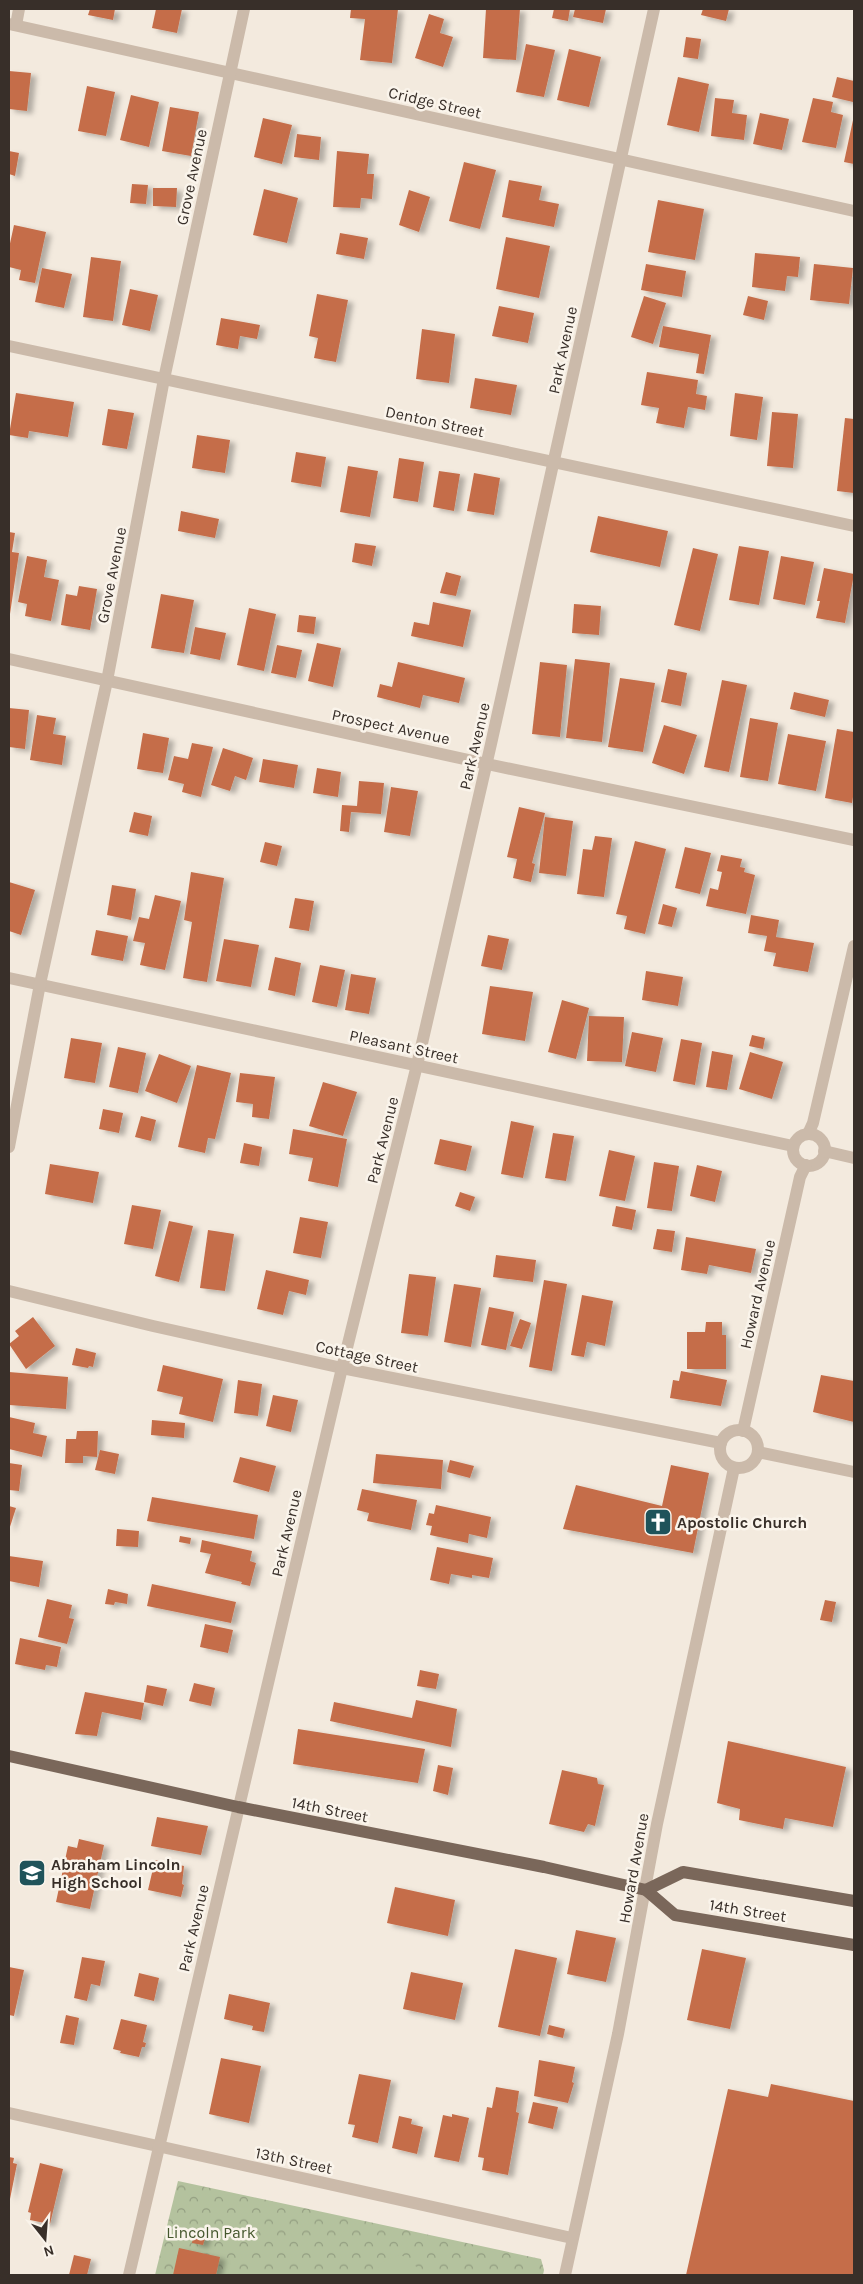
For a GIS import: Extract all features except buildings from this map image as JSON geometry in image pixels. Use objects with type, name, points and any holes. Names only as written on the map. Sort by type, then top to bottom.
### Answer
[{"type":"main road","name":"14th Street","points":[[9,1756],[238,1807],[544,1867],[646,1890],[675,1915],[854,1945]]},
{"type":"main road","name":"14th Street","points":[[646,1890],[684,1872],[854,1901]]},
{"type":"street","points":[[12,24],[19,9]]},
{"type":"street","name":"Grove Avenue","points":[[9,1146],[40,984],[107,681],[164,380],[244,9]]},
{"type":"street","name":"Park Avenue","points":[[129,2275],[342,1368],[418,1065],[487,764],[654,9]]},
{"type":"street","name":"Cridge Street","points":[[12,24],[854,211]]},
{"type":"street","name":"Denton Street","points":[[9,346],[854,526]]},
{"type":"street","name":"Prospect Avenue","points":[[9,659],[487,764],[854,840]]},
{"type":"street","points":[[808,1134],[813,1123],[854,946]]},
{"type":"street","name":"Pleasant Street","points":[[9,978],[793,1146]]},
{"type":"street","points":[[808,1134],[818,1136],[822,1140],[824,1150],[823,1156],[816,1164],[806,1165],[797,1160],[792,1151],[798,1138],[808,1134]]},
{"type":"street","points":[[824,1150],[854,1158]]},
{"type":"street","name":"Howard Avenue","points":[[743,1431],[800,1177],[806,1165]]},
{"type":"street","name":"Cottage Street","points":[[9,1291],[153,1326],[342,1368],[721,1444]]},
{"type":"street","points":[[734,1431],[743,1431],[752,1435],[756,1440],[758,1452],[752,1463],[746,1467],[734,1468],[724,1461],[721,1456],[721,1444],[728,1434],[734,1431]]},
{"type":"street","points":[[758,1452],[854,1472]]},
{"type":"street","name":"Howard Avenue","points":[[565,2275],[618,2034],[657,1824],[734,1468]]},
{"type":"street","name":"13th Street","points":[[9,2112],[572,2238]]},
{"type":"green space","name":"Lincoln Park","points":[[178,2181],[541,2259],[544,2270],[543,2275],[155,2275]]},
{"type":"green space","points":[[399,2255],[412,2262],[420,2275],[375,2275],[384,2262]]},
{"type":"place","name":"Apostolic Church","points":[[658,1522]]},
{"type":"place","name":"Abraham Lincoln High School","points":[[32,1873]]}]
